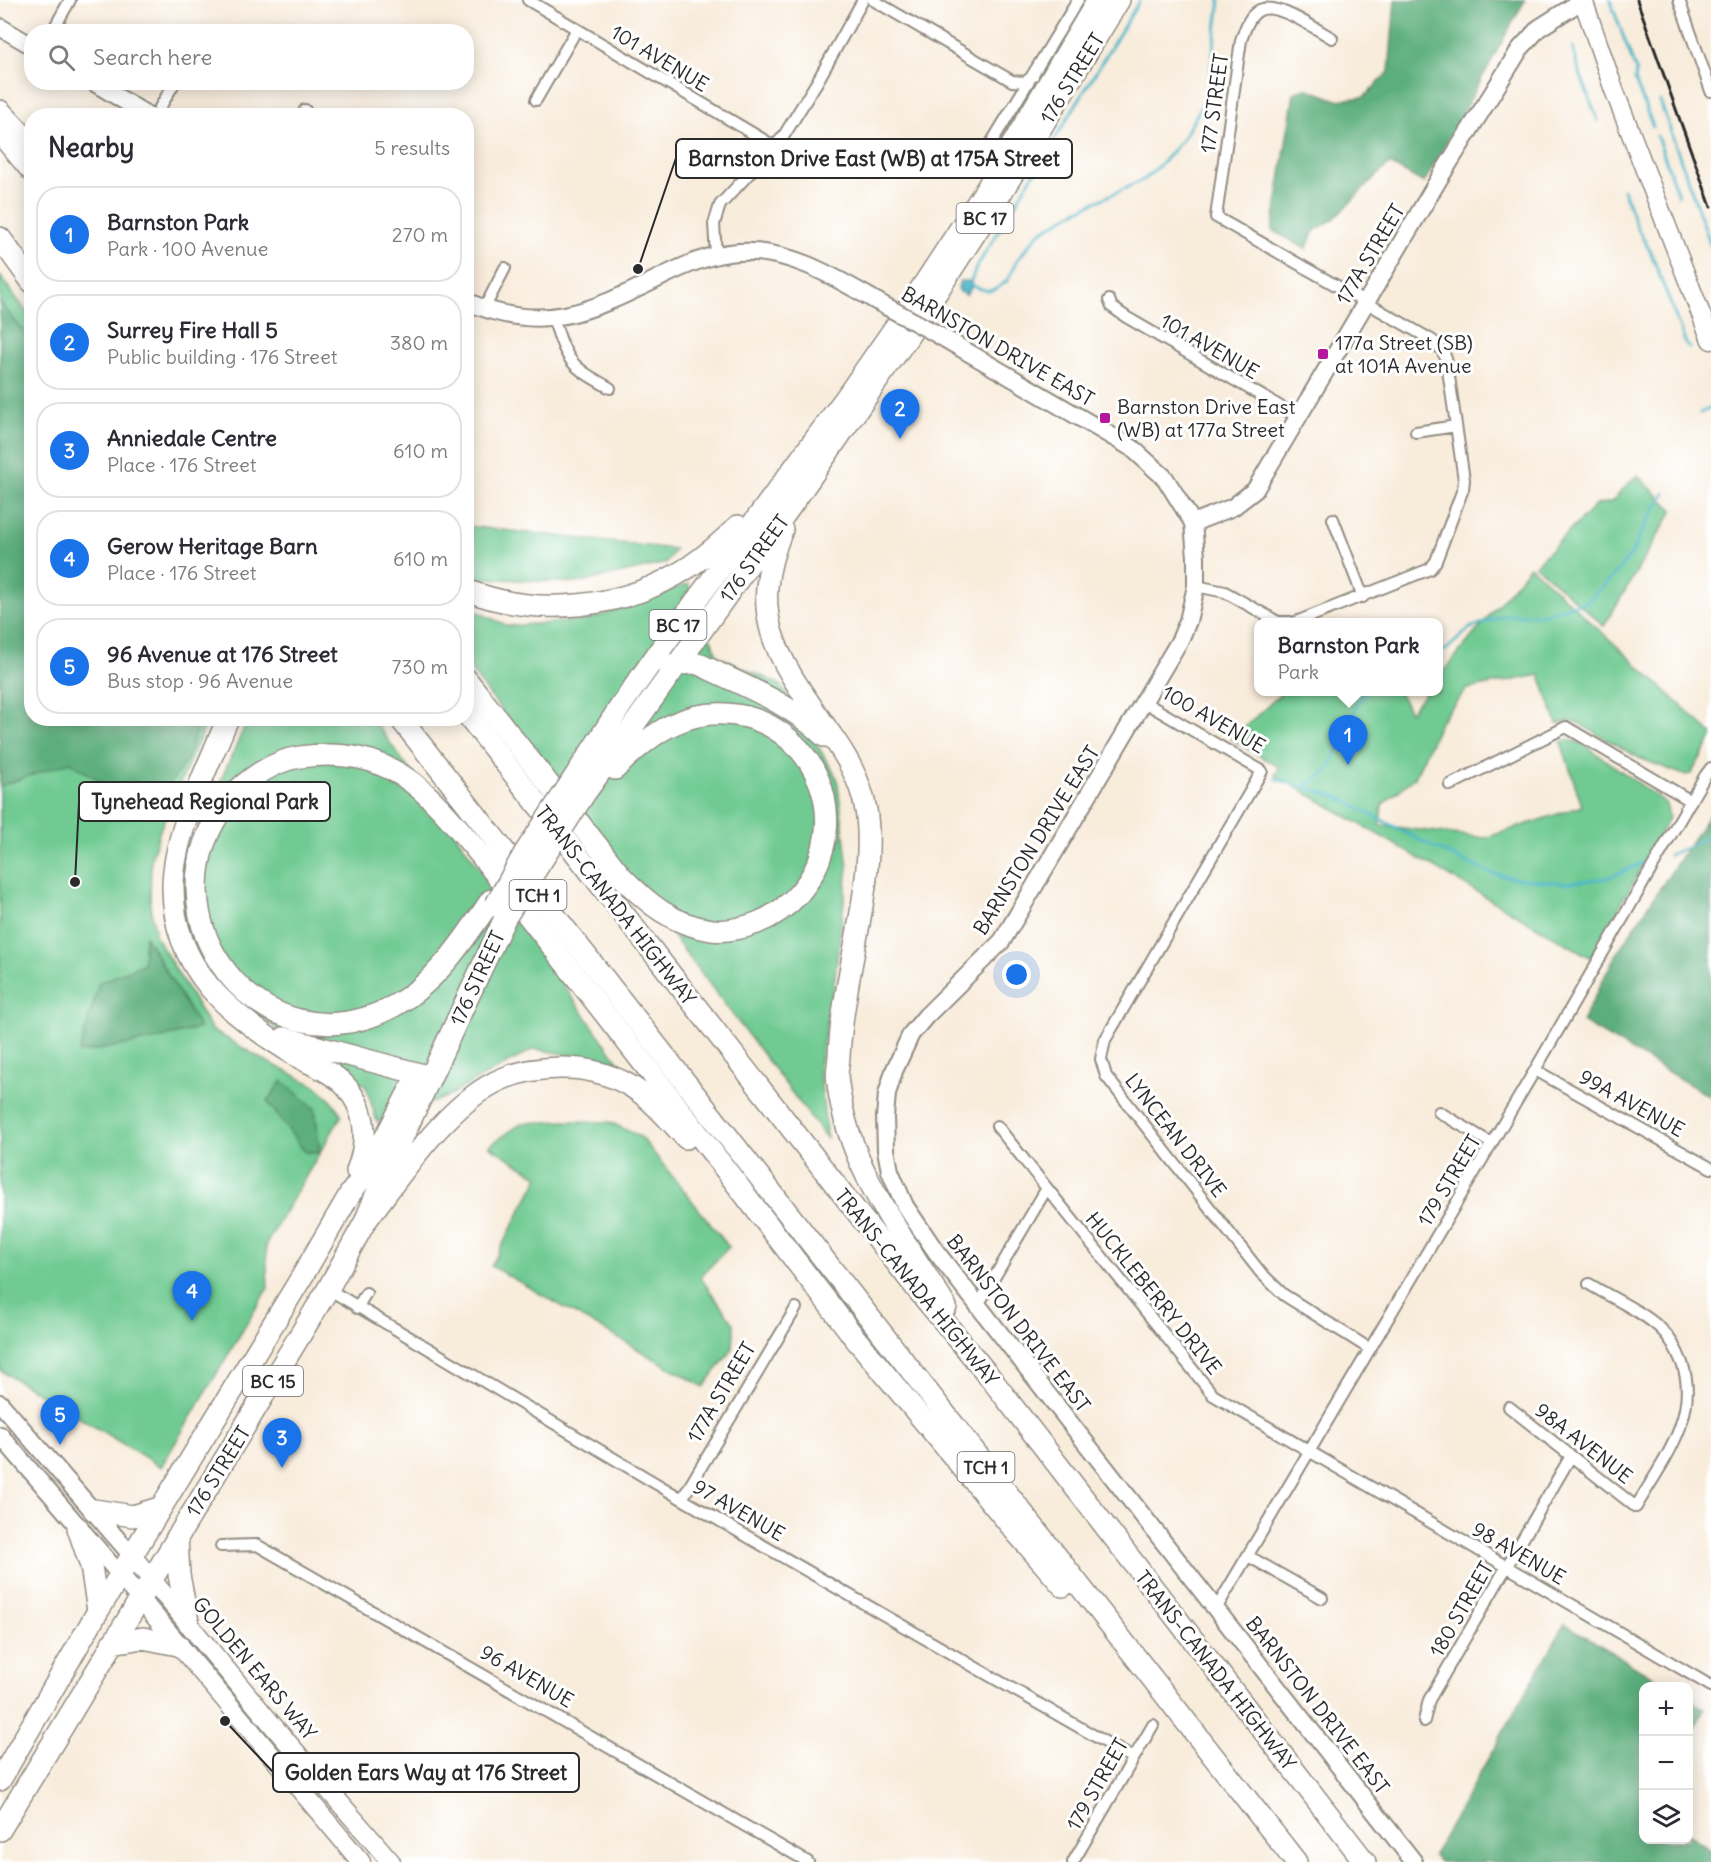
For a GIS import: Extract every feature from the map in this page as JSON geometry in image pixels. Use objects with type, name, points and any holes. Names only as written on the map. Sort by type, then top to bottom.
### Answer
[{"type":"highway","name":"176 STREET","points":[[0,1830],[328,1289],[365,1222],[424,1075],[497,908],[524,854],[680,663],[847,396],[935,269],[1104,3]]},
{"type":"highway","points":[[0,111],[24,136]]},
{"type":"highway","points":[[0,132],[24,161]]},
{"type":"highway","points":[[0,221],[24,250]]},
{"type":"highway","points":[[0,238],[24,271]]},
{"type":"highway","name":"176 STREET","points":[[497,908],[557,838],[581,786],[639,679],[787,494]]},
{"type":"highway","points":[[474,592],[515,603],[553,606],[584,605],[643,590],[672,577],[710,552],[787,494]]},
{"type":"highway","points":[[787,494],[769,570],[767,622],[777,651],[796,685],[850,762],[863,799],[868,830],[866,874],[840,1029],[837,1083],[843,1113],[852,1144],[865,1175],[988,1376]]},
{"type":"highway","points":[[581,786],[628,713],[664,668],[680,663],[694,663],[798,715],[818,730],[850,762]]},
{"type":"highway","points":[[474,689],[621,876],[644,900],[671,917],[714,930],[740,928],[766,919],[789,905],[801,893],[816,869],[825,840],[826,811],[820,785],[806,758],[785,736],[755,719],[725,714],[696,715],[680,720],[634,750],[613,772],[581,786]]},
{"type":"highway","name":"TRANS-CANADA HIGHWAY","points":[[474,723],[910,1281],[988,1376],[1365,1862]]},
{"type":"highway","points":[[225,726],[183,830],[174,869],[173,896],[177,924],[183,945],[194,967],[208,987],[226,1006],[297,1056],[334,1075],[351,1093],[363,1118],[365,1142],[363,1156],[350,1194]]},
{"type":"highway","name":"TCH 1","points":[[406,726],[1296,1862]]},
{"type":"highway","points":[[497,908],[448,961],[412,994],[378,1013],[359,1019],[315,1023],[287,1016],[261,1005],[239,988],[220,966],[208,944],[198,914],[196,885],[199,862],[207,835],[216,816],[232,796],[249,781],[280,763],[311,756],[343,754],[393,768],[411,780],[455,824],[483,858],[858,1342]]},
{"type":"highway","points":[[250,1024],[289,1040],[424,1075]]},
{"type":"highway","points":[[365,1222],[438,1130],[467,1101],[500,1079],[522,1071],[562,1068],[595,1071],[620,1080],[641,1093],[658,1107],[699,1152],[1017,1533],[1219,1764]]},
{"type":"highway","name":"176 STREET","points":[[0,1780],[159,1508],[240,1380],[350,1194],[370,1167],[424,1075]]},
{"type":"highway","points":[[94,1510],[133,1516],[159,1508]]},
{"type":"highway","points":[[78,1528],[91,1566],[98,1611]]},
{"type":"highway","points":[[177,1537],[179,1575],[188,1622]]},
{"type":"highway","points":[[112,1643],[143,1638],[178,1645]]},
{"type":"main road","points":[[1583,0],[1614,90],[1711,340]]},
{"type":"main road","name":"GOLDEN EARS WAY","points":[[132,1556],[391,1862]]},
{"type":"main road","points":[[120,1575],[361,1862]]},
{"type":"street","points":[[56,24],[70,0]]},
{"type":"street","name":"101 AVENUE","points":[[528,0],[774,146]]},
{"type":"street","points":[[716,255],[714,224],[720,205],[783,137],[863,0]]},
{"type":"street","points":[[873,0],[1012,81],[1025,82],[1104,3]]},
{"type":"street","name":"177A STREET","points":[[1193,524],[1233,507],[1255,490],[1520,49],[1539,28],[1583,0]]},
{"type":"street","points":[[1679,0],[1711,91]]},
{"type":"street","name":"177 STREET","points":[[1332,38],[1281,10],[1269,7],[1257,11],[1248,22],[1241,40],[1216,217],[1366,303]]},
{"type":"street","points":[[0,27],[24,41]]},
{"type":"street","points":[[536,100],[577,29]]},
{"type":"street","points":[[976,168],[1033,76]]},
{"type":"street","points":[[106,90],[137,108]]},
{"type":"street","points":[[160,108],[170,90]]},
{"type":"street","name":"BARNSTON DRIVE EAST","points":[[484,309],[522,317],[553,318],[617,298],[707,256],[748,252],[794,260],[823,272],[935,333],[1132,448],[1165,478],[1193,524],[1196,585],[1188,621],[1180,640],[1002,941],[926,1016],[911,1034],[892,1079],[885,1117],[886,1150],[890,1171],[905,1206],[937,1253],[1414,1862]]},
{"type":"street","points":[[474,305],[484,309],[505,268]]},
{"type":"street","name":"101 AVENUE","points":[[1109,300],[1112,307],[1126,317],[1298,417]]},
{"type":"street","points":[[1307,618],[1425,572],[1436,561],[1464,485],[1447,363],[1441,349],[1430,339],[1366,303]]},
{"type":"street","points":[[553,318],[564,350],[570,360],[579,370],[610,388]]},
{"type":"street","points":[[1416,432],[1456,426]]},
{"type":"street","points":[[1333,519],[1363,597]]},
{"type":"street","points":[[1196,585],[1225,592],[1273,618]]},
{"type":"street","name":"100 AVENUE","points":[[1144,702],[1262,771]]},
{"type":"street","points":[[1450,786],[1566,727],[1691,801]]},
{"type":"street","name":"179 STREET","points":[[1216,1609],[1711,768]]},
{"type":"street","name":"LYNCEAN DRIVE","points":[[1262,771],[1105,1040],[1101,1059],[1106,1076],[1261,1273],[1284,1295],[1370,1348]]},
{"type":"street","name":"99A AVENUE","points":[[1535,1070],[1711,1168]]},
{"type":"street","points":[[1439,1112],[1491,1143]]},
{"type":"street","name":"HUCKLEBERRY DRIVE","points":[[997,1126],[1208,1390],[1221,1401],[1310,1451]]},
{"type":"street","points":[[978,1305],[1047,1188]]},
{"type":"street","name":"98A AVENUE","points":[[1509,1407],[1636,1507],[1681,1425],[1687,1399],[1684,1370],[1674,1344],[1660,1328],[1589,1284]]},
{"type":"street","name":"97 AVENUE","points":[[328,1289],[682,1498],[1133,1758]]},
{"type":"street","points":[[357,1308],[366,1293]]},
{"type":"street","name":"177A STREET","points":[[682,1498],[796,1308]]},
{"type":"street","points":[[0,1403],[132,1556]]},
{"type":"street","points":[[0,1435],[120,1575]]},
{"type":"street","name":"98 AVENUE","points":[[1310,1451],[1711,1686]]},
{"type":"street","name":"180 STREET","points":[[1424,1721],[1429,1700],[1570,1455]]},
{"type":"street","name":"96 AVENUE","points":[[221,1546],[257,1545],[808,1862]]},
{"type":"street","points":[[1248,1556],[1322,1599]]},
{"type":"street","name":"179 STREET","points":[[1073,1862],[1152,1725]]},
{"type":"green space","points":[[1395,0],[1525,0],[1424,183],[1390,164],[1334,219],[1314,231],[1306,249],[1272,230],[1294,93],[1305,88],[1337,100],[1364,97],[1389,72]]},
{"type":"green space","points":[[0,276],[24,309],[24,726],[205,726],[160,830],[151,860],[150,905],[156,937],[212,1030],[262,1059],[316,1086],[342,1115],[266,1244],[268,1288],[161,1467],[0,1370]]},
{"type":"green space","points":[[0,302],[24,332],[24,726],[198,726],[186,761],[150,812],[70,762],[0,786]]},
{"type":"green space","points":[[1637,475],[1673,510],[1604,626],[1535,565],[1596,505],[1611,502]]},
{"type":"green space","points":[[474,527],[675,549],[666,563],[578,583],[480,578],[474,575]]},
{"type":"green space","points":[[1530,566],[1711,733],[1711,740],[1691,774],[1684,775],[1639,758],[1578,723],[1569,721],[1557,724],[1540,675],[1467,689],[1441,720],[1415,777],[1382,805],[1380,825],[1485,838],[1582,806],[1561,742],[1568,739],[1583,744],[1662,800],[1666,804],[1669,818],[1591,958],[1275,775],[1279,767],[1231,739],[1279,696],[1401,696],[1410,712],[1423,696],[1443,696],[1443,672]]},
{"type":"green space","points":[[688,584],[718,656],[781,685],[837,778],[848,868],[834,984],[819,1067],[827,1139],[474,674],[474,610],[508,626],[588,620]]},
{"type":"green space","points":[[245,726],[378,726],[619,1063],[534,1049],[444,1098],[377,1122],[366,1086],[269,1024],[199,960],[181,870]]},
{"type":"green space","points":[[1711,812],[1711,1097],[1582,1022],[1615,956]]},
{"type":"green space","points":[[145,936],[200,1028],[153,1040],[79,1053],[99,983],[143,964]]},
{"type":"green space","points":[[282,1081],[315,1109],[320,1153],[305,1152],[267,1101]]},
{"type":"green space","points":[[610,1122],[641,1137],[729,1247],[700,1277],[734,1324],[733,1348],[704,1387],[491,1266],[539,1177],[489,1146],[522,1123]]},
{"type":"green space","points":[[1565,1624],[1661,1682],[1639,1682],[1639,1844],[1693,1844],[1693,1838],[1711,1849],[1711,1862],[1439,1862],[1433,1855]]},
{"type":"green space","points":[[1693,1702],[1704,1709],[1693,1732]]},
{"type":"water","points":[[960,281],[971,281],[972,286],[966,295],[958,288]]},
{"type":"waterway","points":[[971,281],[976,268],[1140,0]]},
{"type":"waterway","points":[[972,286],[988,291],[996,289],[1007,281],[1018,259],[1039,233],[1074,212],[1145,179],[1163,162],[1182,140],[1208,90],[1220,0]]},
{"type":"waterway","points":[[1610,0],[1636,71],[1635,80],[1653,127]]},
{"type":"waterway","points":[[1573,48],[1598,121]]},
{"type":"waterway","points":[[1660,101],[1711,246]]},
{"type":"waterway","points":[[1657,136],[1678,195]]},
{"type":"waterway","points":[[1623,189],[1637,227],[1651,253],[1686,344],[1690,348]]},
{"type":"waterway","points":[[1700,413],[1711,408]]},
{"type":"waterway","points":[[1443,650],[1470,628],[1503,616],[1542,614],[1586,602],[1609,581],[1631,555],[1645,525],[1665,493]]},
{"type":"waterway","points":[[1305,786],[1328,771],[1362,696]]},
{"type":"waterway","points":[[1276,779],[1338,797],[1431,846],[1489,873],[1520,879],[1565,883],[1608,878],[1643,863]]},
{"type":"waterway","points":[[1669,855],[1711,834]]},
{"type":"railway","points":[[1637,0],[1711,207]]},
{"type":"place","name":"Barnston Drive East (WB) at 175A Street","points":[[638,269]]},
{"type":"place","name":"177a Street (SB) at 101A Avenue","points":[[1323,354]]},
{"type":"place","name":"Barnston Drive East (WB) at 177a Street","points":[[1105,418]]},
{"type":"place","name":"Surrey Fire Hall 5","points":[[900,439]]},
{"type":"place","name":"Barnston Park","points":[[1348,765]]},
{"type":"place","name":"Tynehead Regional Park","points":[[75,882]]},
{"type":"place","name":"Gerow Heritage Barn","points":[[192,1321]]},
{"type":"place","name":"96 Avenue at 176 Street","points":[[60,1445]]},
{"type":"place","name":"Anniedale Centre","points":[[282,1468]]},
{"type":"place","name":"Golden Ears Way at 176 Street","points":[[225,1721]]}]
